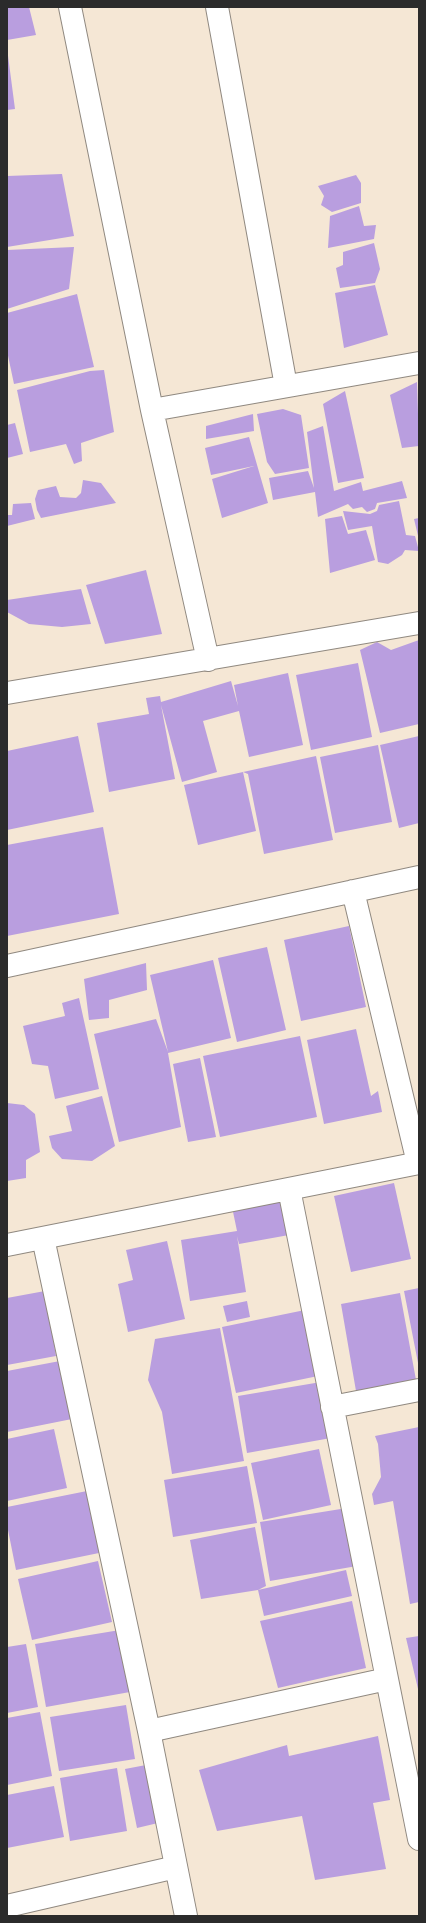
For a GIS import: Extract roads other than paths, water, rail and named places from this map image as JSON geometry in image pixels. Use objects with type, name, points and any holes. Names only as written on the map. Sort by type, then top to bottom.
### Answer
[{"type":"street","points":[[70,7],[152,410],[208,660]]},
{"type":"street","points":[[217,7],[286,386]]},
{"type":"street","points":[[152,410],[419,363]]},
{"type":"street","points":[[7,693],[419,623]]},
{"type":"street","points":[[7,966],[419,877]]},
{"type":"street","points":[[7,1245],[418,1163],[353,892]]},
{"type":"street","points":[[289,1189],[419,1839]]},
{"type":"street","points":[[43,1238],[149,1731],[186,1916]]},
{"type":"street","points":[[332,1407],[419,1390]]},
{"type":"street","points":[[149,1731],[388,1679]]},
{"type":"street","points":[[7,1906],[176,1867]]}]
